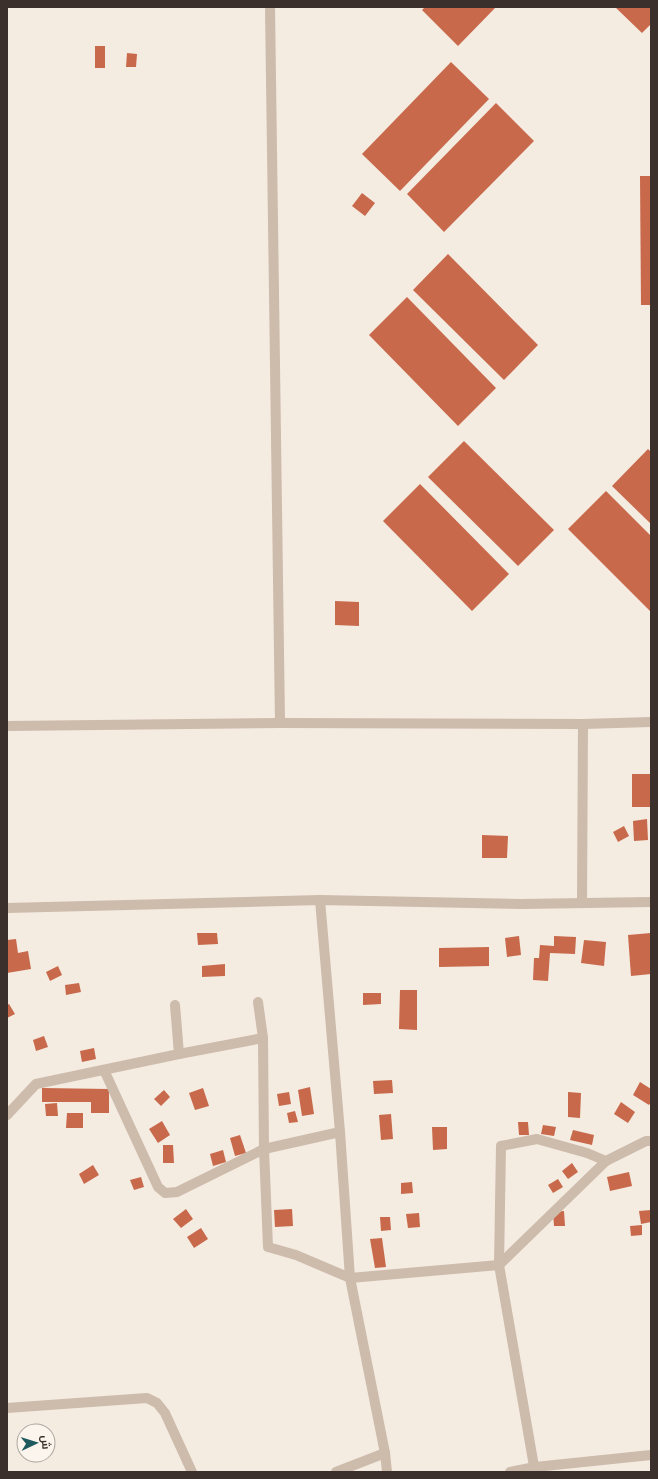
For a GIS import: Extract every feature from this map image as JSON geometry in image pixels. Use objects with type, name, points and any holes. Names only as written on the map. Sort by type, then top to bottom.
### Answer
[{"type":"street","points":[[270,7],[280,723]]},
{"type":"street","points":[[7,726],[280,723],[583,724],[651,722]]},
{"type":"street","points":[[582,903],[583,724]]},
{"type":"street","points":[[320,900],[340,1132],[350,1278],[385,1453],[387,1472]]},
{"type":"street","points":[[7,908],[320,900],[521,904],[651,902]]},
{"type":"street","points":[[258,1002],[263,1038],[264,1150],[268,1247],[296,1255],[350,1278],[499,1265],[606,1161],[646,1141],[651,1141]]},
{"type":"street","points":[[175,1005],[179,1054]]},
{"type":"street","points":[[7,1115],[11,1113],[36,1084],[263,1038]]},
{"type":"street","points":[[104,1070],[158,1187],[165,1193],[177,1192],[264,1150],[340,1132]]},
{"type":"street","points":[[535,1469],[499,1265],[501,1146],[537,1139],[587,1153],[606,1161]]},
{"type":"street","points":[[7,1408],[147,1398],[157,1404],[165,1413],[192,1472]]},
{"type":"street","points":[[336,1472],[385,1453]]},
{"type":"street","points":[[510,1472],[651,1455]]},
{"type":"building","points":[[425,7],[496,7],[458,46],[422,10]]},
{"type":"building","points":[[615,7],[651,7],[651,24],[642,33]]},
{"type":"building","points":[[95,46],[105,46],[105,68],[95,68]]},
{"type":"building","points":[[127,53],[137,54],[136,67],[126,67]]},
{"type":"building","points":[[451,62],[489,99],[400,191],[362,154]]},
{"type":"building","points":[[496,103],[534,141],[444,232],[407,194]]},
{"type":"building","points":[[640,176],[651,176],[651,305],[641,305]]},
{"type":"building","points":[[362,193],[375,203],[365,216],[352,206]]},
{"type":"building","points":[[448,254],[538,345],[504,380],[413,290]]},
{"type":"building","points":[[407,297],[496,388],[458,426],[369,335]]},
{"type":"building","points":[[464,441],[554,530],[518,566],[428,477]]},
{"type":"building","points":[[648,449],[651,452],[651,524],[612,486]]},
{"type":"building","points":[[420,484],[509,574],[472,611],[383,521]]},
{"type":"building","points":[[606,491],[651,536],[651,612],[568,529]]},
{"type":"building","points":[[335,601],[359,602],[359,626],[335,625]]},
{"type":"building","points":[[632,774],[651,774],[651,807],[632,807]]},
{"type":"building","points":[[647,819],[648,840],[634,841],[633,821]]},
{"type":"building","points":[[624,826],[629,836],[618,842],[613,832]]},
{"type":"building","points":[[482,835],[508,836],[507,858],[482,858]]},
{"type":"building","points":[[197,933],[217,933],[218,944],[198,945]]},
{"type":"building","points":[[651,933],[651,974],[631,976],[628,935]]},
{"type":"building","points":[[519,936],[521,955],[507,957],[505,938]]},
{"type":"building","points":[[554,936],[576,937],[575,954],[550,953],[548,981],[533,980],[534,958],[539,958],[540,945],[554,946]]},
{"type":"building","points":[[16,939],[18,953],[28,951],[31,969],[7,973],[7,940]]},
{"type":"building","points":[[584,940],[606,942],[604,966],[581,963]]},
{"type":"building","points":[[489,947],[489,966],[439,967],[439,948]]},
{"type":"building","points":[[225,964],[225,976],[202,977],[202,966]]},
{"type":"building","points":[[58,966],[62,975],[50,981],[46,972]]},
{"type":"building","points":[[79,983],[81,992],[66,995],[65,985]]},
{"type":"building","points":[[400,990],[417,990],[417,1030],[399,1029]]},
{"type":"building","points":[[363,993],[381,993],[381,1004],[363,1005]]},
{"type":"building","points":[[9,1004],[15,1014],[7,1018],[7,1005]]},
{"type":"building","points":[[44,1036],[48,1047],[36,1051],[33,1040]]},
{"type":"building","points":[[94,1048],[96,1059],[82,1062],[80,1051]]},
{"type":"building","points":[[392,1080],[393,1093],[374,1094],[373,1081]]},
{"type":"building","points":[[640,1082],[651,1089],[651,1102],[649,1105],[633,1095]]},
{"type":"building","points":[[310,1087],[314,1114],[302,1116],[298,1090]]},
{"type":"building","points":[[42,1088],[109,1089],[109,1113],[91,1113],[91,1102],[42,1102]]},
{"type":"building","points":[[203,1088],[209,1106],[195,1110],[189,1093]]},
{"type":"building","points":[[164,1090],[170,1097],[161,1106],[154,1099]]},
{"type":"building","points":[[289,1092],[291,1104],[279,1106],[277,1094]]},
{"type":"building","points":[[568,1092],[581,1093],[580,1118],[568,1117]]},
{"type":"building","points":[[621,1102],[635,1112],[628,1123],[614,1114]]},
{"type":"building","points":[[57,1103],[58,1116],[46,1116],[45,1104]]},
{"type":"building","points":[[295,1111],[298,1122],[289,1123],[287,1113]]},
{"type":"building","points":[[67,1113],[83,1113],[83,1128],[66,1128]]},
{"type":"building","points":[[391,1114],[393,1139],[381,1140],[379,1115]]},
{"type":"building","points":[[162,1121],[170,1135],[158,1143],[149,1129]]},
{"type":"building","points":[[518,1122],[528,1122],[529,1135],[519,1135]]},
{"type":"building","points":[[543,1125],[556,1127],[554,1136],[541,1134]]},
{"type":"building","points":[[432,1127],[447,1127],[447,1149],[433,1150]]},
{"type":"building","points":[[573,1130],[594,1135],[592,1145],[570,1140]]},
{"type":"building","points":[[240,1135],[246,1153],[235,1156],[230,1138]]},
{"type":"building","points":[[163,1145],[173,1145],[174,1163],[163,1163]]},
{"type":"building","points":[[223,1150],[226,1162],[213,1166],[210,1154]]},
{"type":"building","points":[[572,1163],[578,1172],[568,1179],[562,1171]]},
{"type":"building","points":[[93,1165],[99,1175],[84,1184],[79,1174]]},
{"type":"building","points":[[629,1172],[632,1186],[610,1191],[607,1177]]},
{"type":"building","points":[[141,1177],[144,1187],[134,1190],[130,1180]]},
{"type":"building","points":[[558,1179],[563,1187],[553,1193],[548,1185]]},
{"type":"building","points":[[412,1182],[413,1193],[401,1194],[401,1183]]},
{"type":"building","points":[[186,1209],[193,1219],[181,1228],[173,1219]]},
{"type":"building","points":[[292,1209],[293,1226],[275,1227],[274,1210]]},
{"type":"building","points":[[651,1210],[651,1222],[641,1224],[639,1211]]},
{"type":"building","points":[[564,1211],[565,1226],[554,1226],[553,1212]]},
{"type":"building","points":[[419,1213],[420,1227],[408,1228],[406,1214]]},
{"type":"building","points":[[380,1217],[390,1217],[391,1230],[381,1231]]},
{"type":"building","points":[[642,1225],[642,1235],[631,1236],[630,1226]]},
{"type":"building","points":[[201,1228],[208,1239],[194,1248],[187,1237]]},
{"type":"building","points":[[382,1238],[386,1267],[375,1268],[370,1239]]}]
